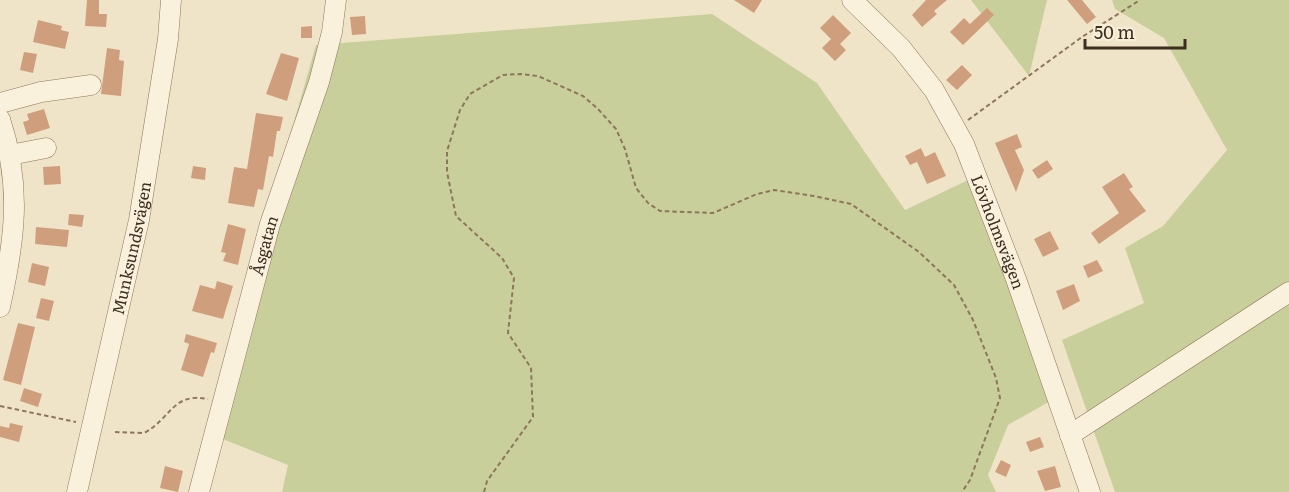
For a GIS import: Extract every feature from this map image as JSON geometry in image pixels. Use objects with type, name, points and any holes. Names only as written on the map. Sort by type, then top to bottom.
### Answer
[{"type":"street","name":"Munksundsvägen","points":[[77,492],[139,220],[168,39],[171,0]]},
{"type":"street","name":"Åsgatan","points":[[198,492],[270,224],[320,82],[332,32],[336,0]]},
{"type":"street","name":"Lövholmsvägen","points":[[852,0],[901,48],[934,90],[954,126],[990,208],[1090,492]]},
{"type":"street","points":[[0,104],[41,92],[91,85]]},
{"type":"street","points":[[0,119],[16,185],[14,221],[0,307]]},
{"type":"street","points":[[10,155],[46,148]]},
{"type":"street","points":[[1070,435],[1289,292]]},
{"type":"path","points":[[954,126],[971,118],[1082,37],[1140,0]]},
{"type":"path","points":[[484,492],[488,481],[533,417],[533,379],[531,368],[508,333],[514,278],[502,258],[456,216],[447,172],[447,151],[460,110],[470,94],[503,75],[520,74],[538,76],[583,96],[598,109],[616,129],[625,149],[636,188],[648,202],[660,211],[713,213],[757,194],[774,190],[851,204],[919,252],[954,285],[973,320],[996,378],[1000,398],[970,480],[962,492]]},
{"type":"path","points":[[115,432],[144,433],[183,399],[197,396],[222,401]]},
{"type":"path","points":[[0,406],[76,423]]},
{"type":"green space","points":[[971,0],[1047,0],[1029,76]]},
{"type":"green space","points":[[1112,0],[1289,0],[1289,492],[1115,492],[1062,340],[1144,303],[1125,248],[1163,226],[1227,150],[1164,38],[1115,9]]},
{"type":"green space","points":[[712,14],[817,83],[905,210],[983,173],[1061,395],[1008,425],[988,475],[996,492],[282,492],[288,465],[210,434],[261,236],[316,45]]},
{"type":"building","points":[[87,0],[99,0],[99,14],[107,14],[106,27],[85,26]]},
{"type":"building","points":[[734,0],[762,0],[754,13]]},
{"type":"building","points":[[926,0],[947,0],[934,11],[937,14],[922,27],[912,15]]},
{"type":"building","points":[[1067,0],[1082,0],[1096,17],[1087,24]]},
{"type":"building","points":[[987,8],[994,15],[963,45],[950,32],[964,18],[970,24]]},
{"type":"building","points":[[833,15],[851,33],[840,44],[846,50],[835,61],[822,48],[831,39],[820,28]]},
{"type":"building","points":[[365,16],[366,34],[352,35],[350,17]]},
{"type":"building","points":[[38,20],[62,26],[61,30],[69,32],[65,49],[33,42]]},
{"type":"building","points":[[312,26],[312,38],[301,38],[301,27]]},
{"type":"building","points":[[107,48],[120,50],[119,60],[124,61],[121,96],[101,94]]},
{"type":"building","points":[[24,52],[37,54],[33,73],[20,70]]},
{"type":"building","points":[[281,53],[299,58],[287,101],[266,94]]},
{"type":"building","points":[[962,65],[972,75],[957,90],[946,80]]},
{"type":"building","points":[[44,109],[50,128],[27,135],[23,122],[29,120],[27,114]]},
{"type":"building","points":[[256,113],[283,117],[280,131],[277,131],[273,157],[269,156],[263,190],[258,189],[254,207],[228,203],[234,167],[247,169]]},
{"type":"building","points":[[1017,134],[1022,147],[1015,150],[1024,170],[1016,192],[995,143]]},
{"type":"building","points":[[921,148],[925,157],[935,152],[946,176],[927,184],[917,162],[910,165],[905,156]]},
{"type":"building","points":[[1047,160],[1053,169],[1038,179],[1032,170]]},
{"type":"building","points":[[60,166],[61,184],[44,185],[43,167]]},
{"type":"building","points":[[193,166],[206,168],[205,180],[191,178]]},
{"type":"building","points":[[1124,173],[1133,187],[1129,189],[1146,211],[1099,244],[1091,233],[1119,213],[1102,187]]},
{"type":"building","points":[[69,214],[84,215],[82,227],[68,225]]},
{"type":"building","points":[[228,224],[246,229],[238,265],[223,261],[226,253],[221,252]]},
{"type":"building","points":[[36,227],[69,230],[67,247],[35,244]]},
{"type":"building","points":[[1050,231],[1059,249],[1043,257],[1034,239]]},
{"type":"building","points":[[1097,260],[1103,271],[1088,278],[1083,266]]},
{"type":"building","points":[[32,263],[49,267],[45,286],[28,282]]},
{"type":"building","points":[[217,281],[233,286],[223,319],[192,311],[200,285],[215,289]]},
{"type":"building","points":[[1074,284],[1080,301],[1063,310],[1056,291]]},
{"type":"building","points":[[41,298],[54,301],[49,321],[36,318]]},
{"type":"building","points":[[18,323],[35,327],[21,385],[3,380]]},
{"type":"building","points":[[186,334],[217,343],[214,353],[211,352],[203,377],[181,370],[189,344],[192,345],[184,342]]},
{"type":"building","points":[[24,388],[42,394],[38,407],[20,401]]},
{"type":"building","points":[[10,423],[23,426],[19,442],[0,437],[0,426],[9,428]]},
{"type":"building","points":[[1040,437],[1044,447],[1030,452],[1026,442]]},
{"type":"building","points":[[1001,460],[1011,465],[1006,477],[995,472]]},
{"type":"building","points":[[165,466],[183,471],[178,492],[160,488]]},
{"type":"building","points":[[1055,466],[1061,487],[1045,491],[1037,471]]}]
